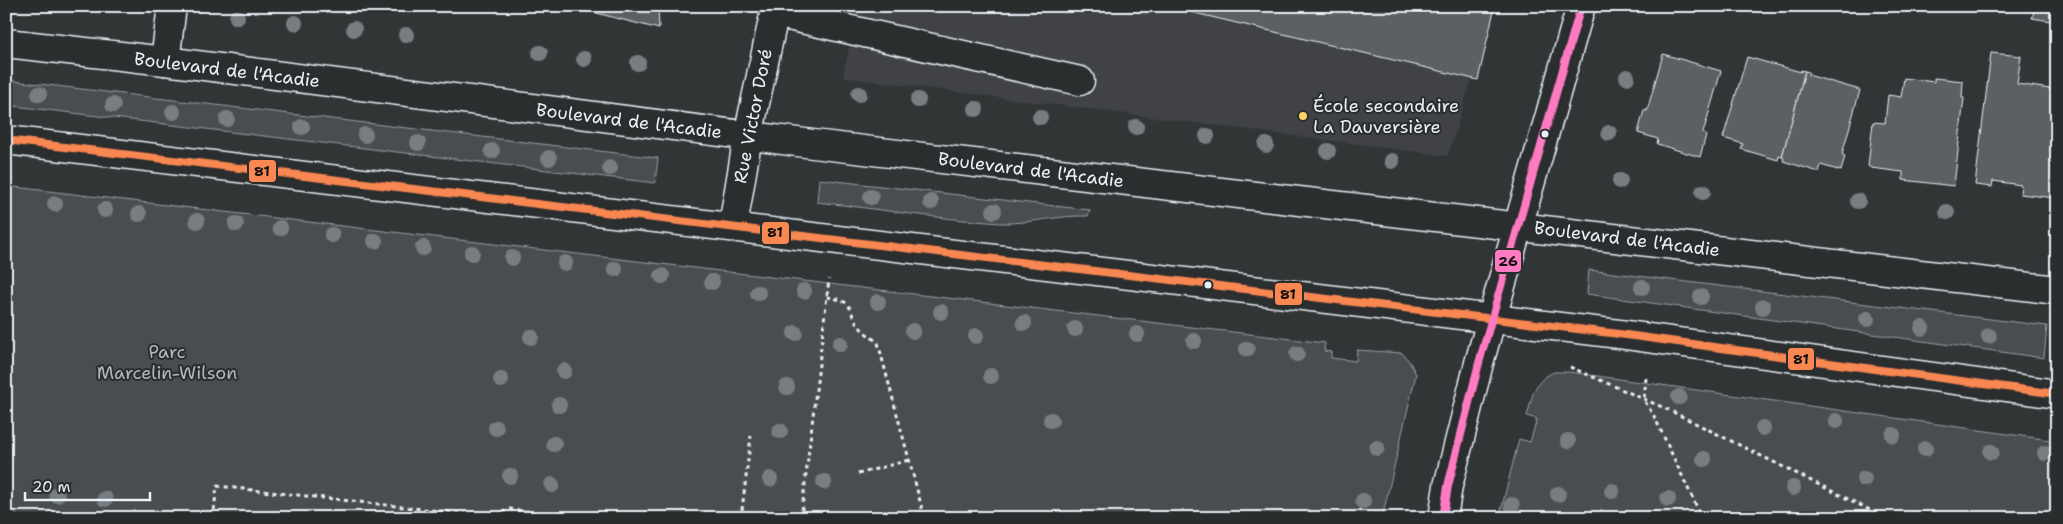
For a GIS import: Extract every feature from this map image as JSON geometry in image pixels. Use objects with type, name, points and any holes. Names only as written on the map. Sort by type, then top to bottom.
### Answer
[{"type":"main road","points":[[164,61],[172,6]]},
{"type":"main road","points":[[1443,518],[1452,469],[1492,319],[1581,6]]},
{"type":"main road","points":[[775,9],[1080,82]]},
{"type":"main road","name":"Rue Victor Doré","points":[[733,226],[748,136],[775,9]]},
{"type":"main road","name":"Boulevard de l'Acadie","points":[[6,43],[164,61],[748,136],[2057,290]]},
{"type":"main road","points":[[6,140],[1619,334],[2057,394]]},
{"type":"path","points":[[801,518],[829,279]]},
{"type":"path","points":[[826,297],[840,299],[850,306],[859,327],[878,343],[923,512],[903,518]]},
{"type":"path","points":[[1570,367],[1669,410],[1886,518]]},
{"type":"path","points":[[1646,378],[1644,400],[1654,416],[1702,518]]},
{"type":"path","points":[[741,518],[751,436]]},
{"type":"path","points":[[858,474],[909,460]]},
{"type":"path","points":[[213,518],[217,486],[476,515],[494,516],[510,510],[578,518]]},
{"type":"path","points":[[537,518],[538,513]]},
{"type":"path","points":[[6,516],[30,518]]},
{"type":"shaded area","name":"École secondaire La Dauversière","points":[[857,6],[1494,6],[1448,156],[843,77]]},
{"type":"green space","points":[[6,80],[658,158],[655,183],[6,105]]},
{"type":"green space","points":[[819,179],[1090,210],[1088,216],[1011,223],[931,216],[817,202]]},
{"type":"green space","name":"Parc Marcelin-Wilson","points":[[6,186],[1325,343],[1324,351],[1331,352],[1331,358],[1356,361],[1357,350],[1402,353],[1416,374],[1382,518],[6,518]]},
{"type":"green space","points":[[1589,270],[2047,326],[2044,358],[1587,294]]},
{"type":"green space","points":[[1554,372],[1569,372],[2057,441],[2057,518],[1499,518],[1519,439],[1530,442],[1537,419],[1527,416],[1535,389],[1542,380]]},
{"type":"building","points":[[569,6],[658,6],[659,29]]},
{"type":"building","points":[[1165,6],[1495,6],[1478,80]]},
{"type":"building","points":[[1756,6],[1773,6],[1772,11]]},
{"type":"building","points":[[2008,6],[2057,6],[2057,22],[2032,18],[2034,11]]},
{"type":"building","points":[[1991,53],[2021,56],[2017,84],[2057,90],[2052,142],[2057,142],[2055,198],[2020,194],[2021,185],[1993,181],[1992,187],[1975,185]]},
{"type":"building","points":[[1663,54],[1721,71],[1703,133],[1706,135],[1700,157],[1657,144],[1658,139],[1638,133],[1644,110],[1647,111]]},
{"type":"building","points":[[1747,57],[1801,72],[1801,70],[1805,71],[1782,157],[1779,156],[1778,160],[1741,149],[1743,144],[1723,138]]},
{"type":"building","points":[[1805,71],[1809,72],[1808,75],[1860,90],[1842,154],[1845,156],[1841,171],[1821,165],[1819,172],[1783,161],[1784,158],[1782,157]]},
{"type":"building","points":[[1904,78],[1934,82],[1934,78],[1963,81],[1962,98],[1964,98],[1954,186],[1903,180],[1903,172],[1868,166],[1873,122],[1885,123],[1888,95],[1901,97]]},
{"type":"transit line","name":"26","points":[[1443,518],[1448,486],[1479,363],[1581,6]]},
{"type":"transit line","name":"81","points":[[6,140],[1619,334],[2057,394]]},
{"type":"place","name":"École secondaire La Dauversière","points":[[1303,116]]}]
